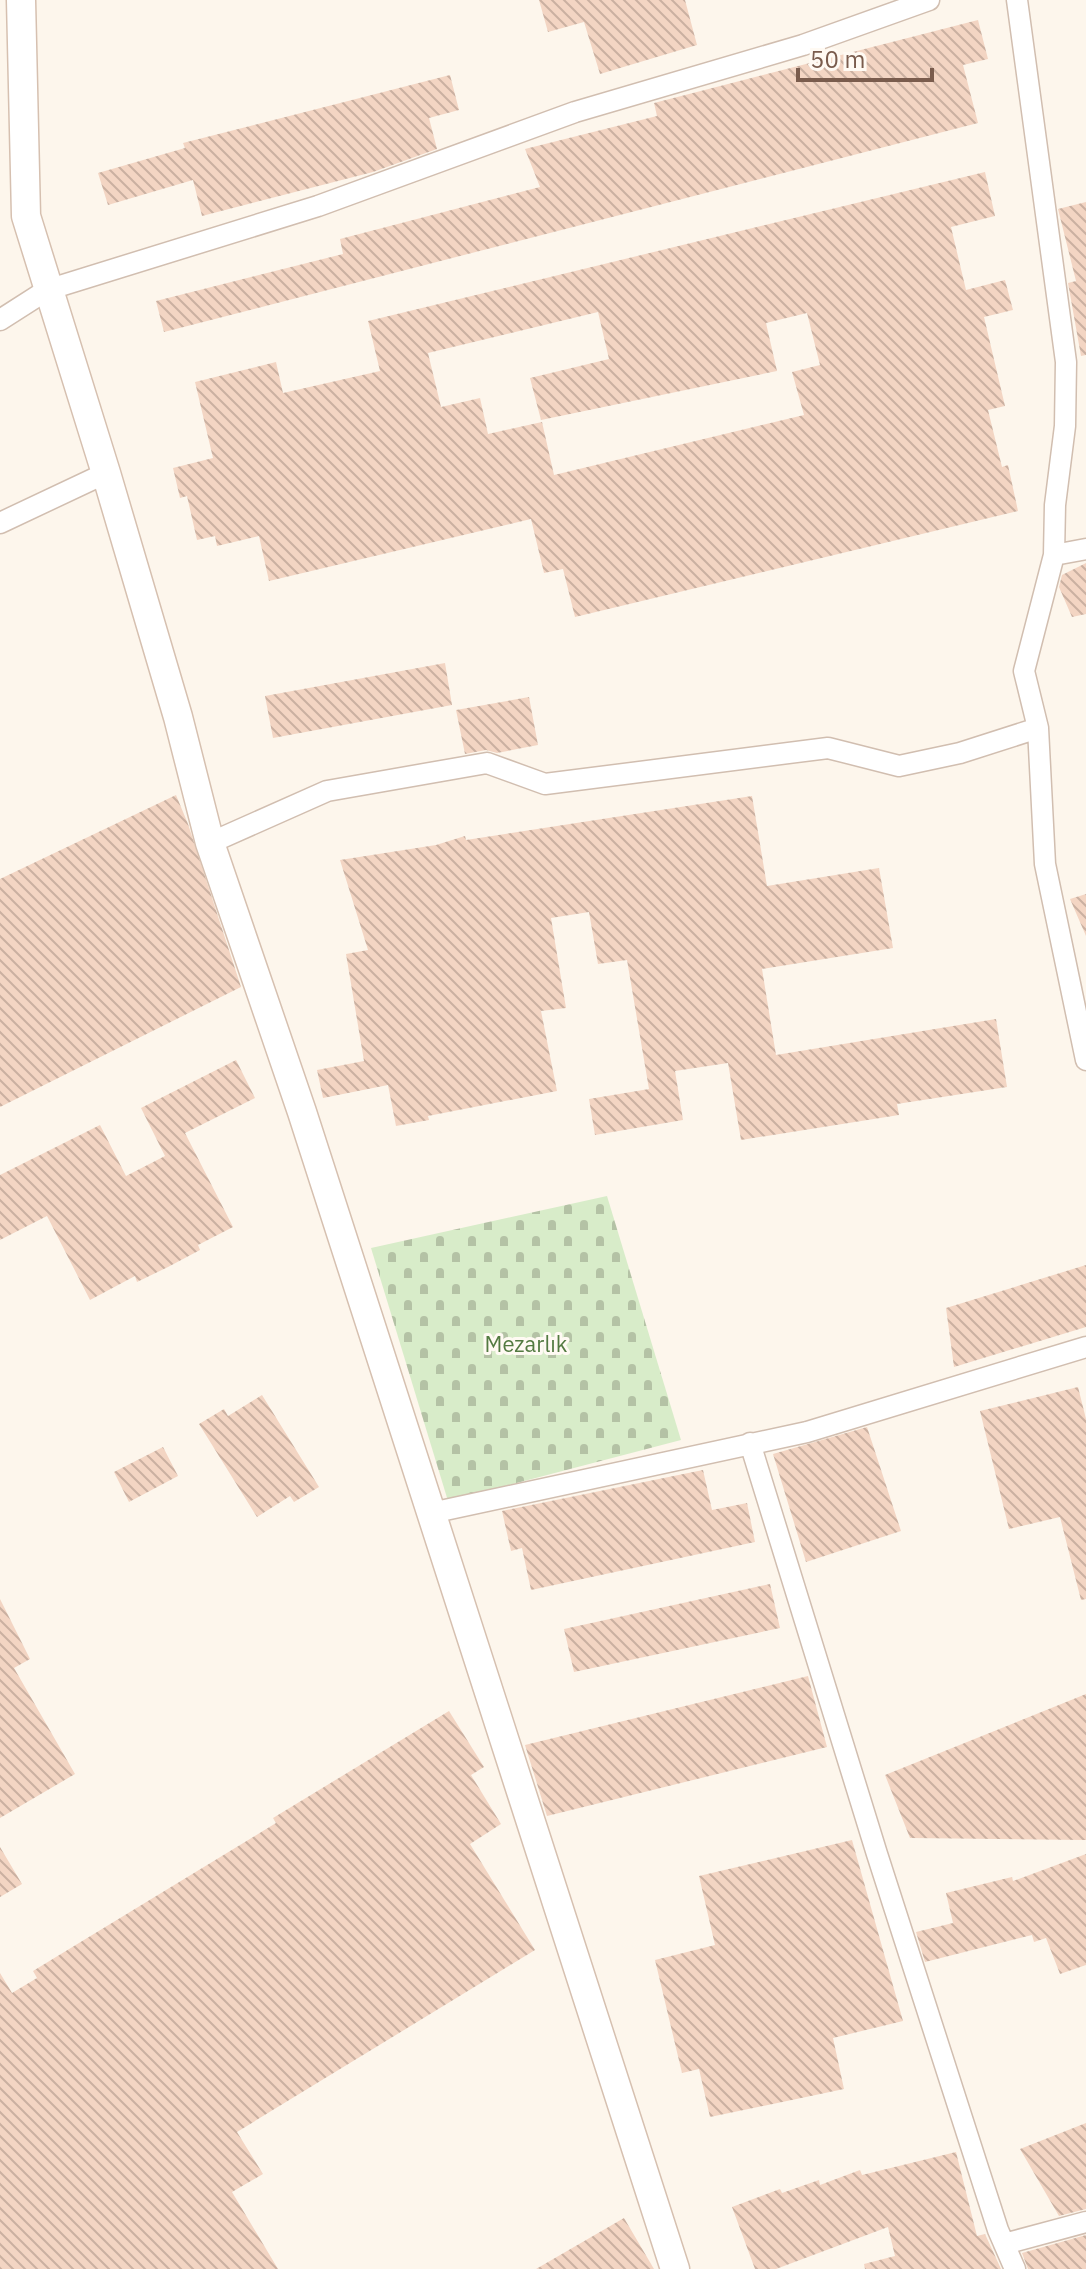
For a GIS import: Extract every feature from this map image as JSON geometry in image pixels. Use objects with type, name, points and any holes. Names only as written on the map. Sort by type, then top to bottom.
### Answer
[{"type":"street","points":[[21,0],[26,216],[47,290],[106,473],[178,717],[210,843],[302,1112],[675,2269]]},
{"type":"street","points":[[0,320],[47,290],[318,206],[575,112],[803,45],[929,0]]},
{"type":"street","points":[[1017,0],[1066,362],[1065,426],[1055,505],[1054,555],[1024,671],[1038,728],[1045,864],[1086,1060]]},
{"type":"street","points":[[0,523],[106,473]]},
{"type":"street","points":[[1054,555],[1086,549]]},
{"type":"street","points":[[210,843],[327,791],[487,763],[545,784],[828,748],[899,766],[960,753],[1038,728]]},
{"type":"street","points":[[431,1513],[807,1432],[1086,1347]]},
{"type":"street","points":[[750,1443],[877,1854],[1004,2244],[1015,2269]]},
{"type":"street","points":[[1004,2244],[1086,2222]]},
{"type":"green space","name":"Mezarlık","points":[[607,1196],[681,1440],[448,1501],[371,1248]]},
{"type":"building","points":[[539,0],[685,0],[697,45],[600,74],[584,22],[548,32]]},
{"type":"building","points":[[978,20],[988,59],[963,65],[978,123],[164,332],[156,301],[343,254],[340,239],[540,187],[525,149],[657,116],[654,103]]},
{"type":"building","points":[[450,75],[459,110],[429,118],[437,149],[373,172],[202,216],[193,180],[108,205],[98,173],[185,148],[183,143]]},
{"type":"building","points":[[985,172],[995,216],[951,227],[966,290],[1005,280],[1013,310],[984,317],[1005,406],[988,410],[1002,467],[1008,465],[1018,511],[575,617],[563,569],[544,573],[531,519],[269,581],[259,536],[217,546],[215,536],[197,540],[187,496],[180,498],[173,468],[213,458],[195,382],[276,362],[283,393],[380,371],[368,321]],"holes":[[[598,312],[609,359],[530,378],[541,420],[777,371],[766,323],[807,313],[820,365],[792,372],[804,415],[554,475],[542,422],[488,434],[480,398],[441,407],[428,353]]]},
{"type":"building","points":[[1086,202],[1086,355],[1081,356],[1068,283],[1076,281],[1058,209]]},
{"type":"building","points":[[1086,563],[1086,614],[1072,617],[1059,587],[1062,575]]},
{"type":"building","points":[[445,663],[452,705],[273,738],[265,696]]},
{"type":"building","points":[[529,697],[538,745],[497,753],[486,750],[465,754],[456,710]]},
{"type":"building","points":[[176,795],[241,987],[0,1107],[0,879]]},
{"type":"building","points":[[752,796],[767,886],[879,868],[893,948],[762,969],[776,1055],[996,1019],[1007,1087],[897,1104],[899,1115],[741,1140],[728,1063],[675,1071],[683,1120],[595,1135],[589,1099],[649,1089],[627,960],[598,964],[589,912],[551,918],[566,1008],[541,1011],[557,1091],[428,1116],[429,1120],[396,1126],[388,1085],[323,1098],[317,1070],[364,1061],[346,954],[368,950],[340,860],[436,845],[465,836],[466,840]]},
{"type":"building","points":[[1086,894],[1086,936],[1070,899]]},
{"type":"building","points":[[236,1060],[255,1098],[185,1133],[233,1227],[198,1245],[200,1250],[168,1267],[137,1282],[135,1276],[90,1300],[47,1216],[0,1240],[0,1175],[100,1125],[126,1176],[165,1156],[141,1108]]},
{"type":"building","points":[[1086,1265],[1086,1327],[954,1367],[946,1308]]},
{"type":"building","points":[[1078,1387],[1086,1419],[1086,1599],[1081,1600],[1060,1517],[1009,1529],[980,1411]]},
{"type":"building","points":[[262,1395],[319,1487],[294,1502],[290,1496],[257,1517],[199,1424],[224,1409],[228,1416]]},
{"type":"building","points":[[867,1427],[901,1531],[806,1562],[773,1454]]},
{"type":"building","points":[[163,1447],[178,1476],[129,1502],[114,1472]]},
{"type":"building","points":[[703,1470],[712,1510],[747,1503],[755,1542],[531,1590],[522,1548],[511,1551],[502,1511]]},
{"type":"building","points":[[770,1584],[780,1628],[574,1672],[564,1629]]},
{"type":"building","points":[[0,1599],[30,1659],[14,1668],[75,1774],[0,1818]]},
{"type":"building","points":[[808,1676],[827,1747],[547,1816],[525,1745]]},
{"type":"building","points":[[1086,1694],[1086,1840],[910,1838],[885,1775]]},
{"type":"building","points":[[449,1711],[484,1767],[471,1775],[501,1824],[470,1844],[535,1950],[237,2132],[263,2174],[232,2192],[278,2269],[0,2269],[0,1973],[12,1993],[37,1978],[33,1971],[276,1823],[273,1818]]},
{"type":"building","points":[[852,1840],[903,2021],[833,2038],[844,2089],[710,2117],[699,2069],[682,2073],[655,1960],[715,1945],[699,1876]]},
{"type":"building","points":[[0,1847],[22,1884],[0,1897]]},
{"type":"building","points":[[1086,1854],[1086,1965],[1060,1974],[1046,1938],[1034,1942],[1032,1935],[925,1962],[916,1932],[953,1923],[946,1893],[1012,1877],[1013,1881]]},
{"type":"building","points":[[1086,2123],[1086,2209],[1059,2216],[1020,2149]]},
{"type":"building","points":[[956,2152],[977,2236],[985,2234],[1001,2269],[865,2269],[864,2264],[895,2256],[888,2227],[776,2269],[755,2269],[732,2207],[780,2189],[782,2193],[819,2180],[820,2185],[860,2170],[862,2175]]},
{"type":"building","points":[[624,2218],[654,2269],[536,2269]]},
{"type":"building","points":[[1086,2235],[1086,2269],[1028,2269],[1022,2253]]}]
